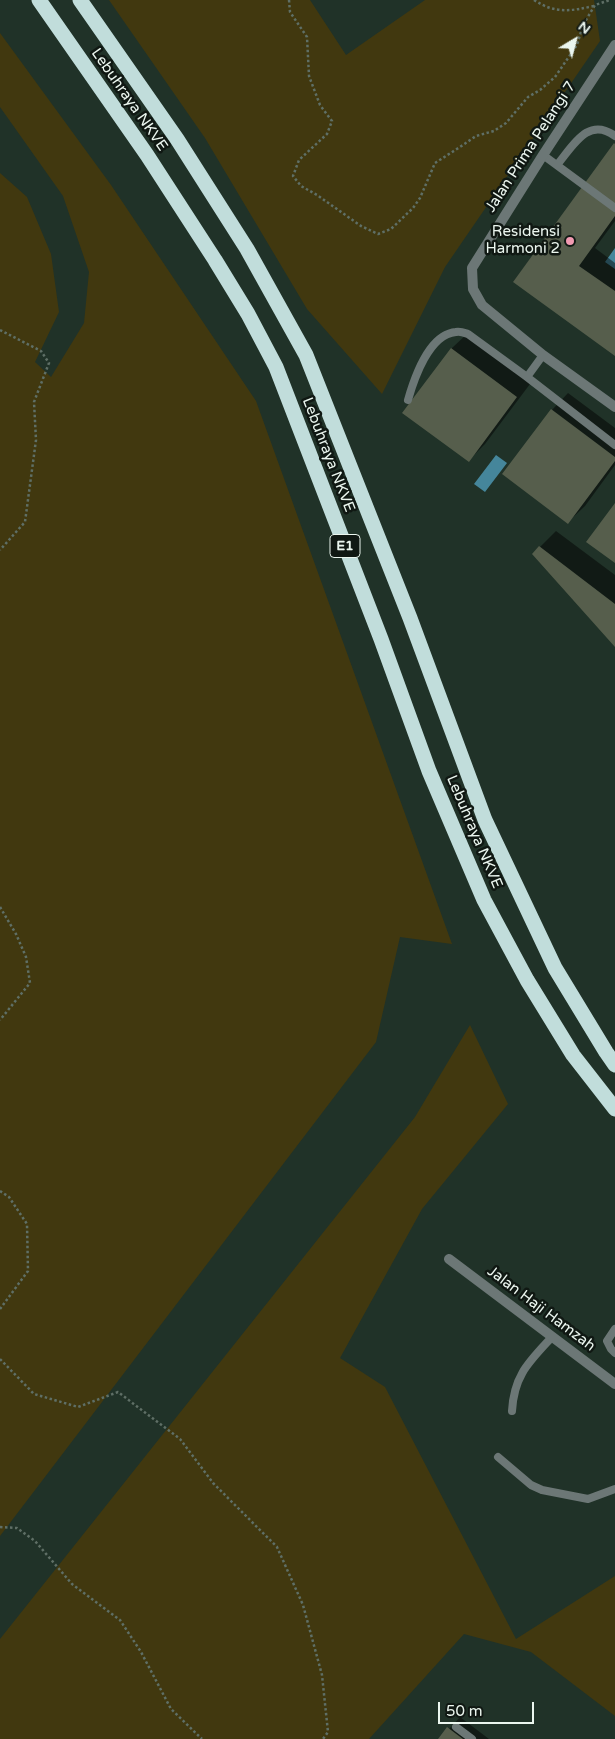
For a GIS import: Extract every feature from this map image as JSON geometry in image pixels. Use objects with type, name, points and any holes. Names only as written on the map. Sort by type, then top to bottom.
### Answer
[{"type":"highway","name":"Lebuhraya NKVE","points":[[39,0],[147,155],[215,260],[248,314],[276,367],[381,639],[429,770],[484,900],[526,980],[573,1055],[615,1109]]},
{"type":"highway","name":"Lebuhraya NKVE","points":[[80,0],[177,139],[238,234],[306,355],[410,618],[485,820],[555,968],[615,1065]]},
{"type":"street","name":"Jalan Prima Pelangi 7","points":[[615,45],[472,268],[473,289],[482,304],[543,355],[615,407]]},
{"type":"street","name":"Jalan Haji Hamzah","points":[[449,1259],[615,1384]]},
{"type":"lane","points":[[557,165],[582,135],[589,130],[596,129],[615,136]]},
{"type":"lane","points":[[543,155],[615,208]]},
{"type":"lane","points":[[408,400],[415,376],[433,346],[445,336],[457,331],[468,334],[615,444]]},
{"type":"lane","points":[[527,377],[543,355]]},
{"type":"lane","points":[[615,1329],[607,1341],[615,1352]]},
{"type":"lane","points":[[512,1411],[512,1397],[519,1376],[552,1337]]},
{"type":"lane","points":[[498,1457],[531,1485],[542,1490],[588,1499],[615,1489]]},
{"type":"lane","points":[[456,1727],[472,1739]]},
{"type":"path","points":[[289,0],[290,12],[307,37],[309,76],[320,105],[332,120],[327,134],[299,160],[293,176],[301,186],[361,226],[378,234],[391,229],[413,208],[420,198],[435,163],[476,136],[494,131],[506,123],[528,97],[540,90],[555,76],[577,45],[595,5]]},
{"type":"path","points":[[534,0],[544,7],[570,11],[610,0]]},
{"type":"path","points":[[0,330],[41,351],[49,363],[34,402],[36,440],[25,522],[0,550]]},
{"type":"path","points":[[0,907],[16,934],[26,958],[30,984],[0,1020]]},
{"type":"path","points":[[0,1192],[8,1197],[27,1224],[28,1271],[0,1309]]},
{"type":"path","points":[[0,1358],[34,1394],[60,1402],[78,1407],[118,1392],[180,1439],[213,1483],[277,1547],[303,1606],[322,1675],[328,1732],[323,1739]]},
{"type":"path","points":[[0,1527],[17,1528],[35,1541],[72,1584],[120,1620],[141,1652],[171,1708],[202,1739]]},
{"type":"shaded area","points":[[109,0],[310,0],[346,55],[425,0],[594,0],[600,41],[445,267],[382,394],[307,309],[205,138]]},
{"type":"shaded area","points":[[0,33],[111,185],[256,401],[452,944],[400,937],[376,1042],[0,1536],[0,173],[27,197],[51,254],[59,312],[35,362],[51,377],[84,323],[89,272],[63,196],[0,107]]},
{"type":"shaded area","points":[[470,1025],[508,1104],[422,1209],[340,1358],[385,1387],[516,1639],[615,1576],[615,1716],[531,1652],[464,1634],[369,1739],[0,1739],[0,1639],[415,1117]]},
{"type":"water","points":[[615,248],[615,269],[605,262]]},
{"type":"water","points":[[496,455],[507,463],[485,492],[474,484]]},
{"type":"building","name":"Residensi Harmoni 2","points":[[614,143],[615,216],[579,266],[615,291],[615,356],[513,282]]},
{"type":"building","points":[[451,348],[517,397],[469,462],[402,413]]},
{"type":"building","points":[[551,409],[615,457],[615,461],[568,524],[502,474]]},
{"type":"building","points":[[615,503],[615,563],[586,542]]},
{"type":"building","points":[[539,546],[615,604],[615,647],[532,554]]},
{"type":"building","points":[[447,1727],[463,1739],[438,1739]]},
{"type":"place","name":"Residensi Harmoni 2","points":[[570,241]]}]
